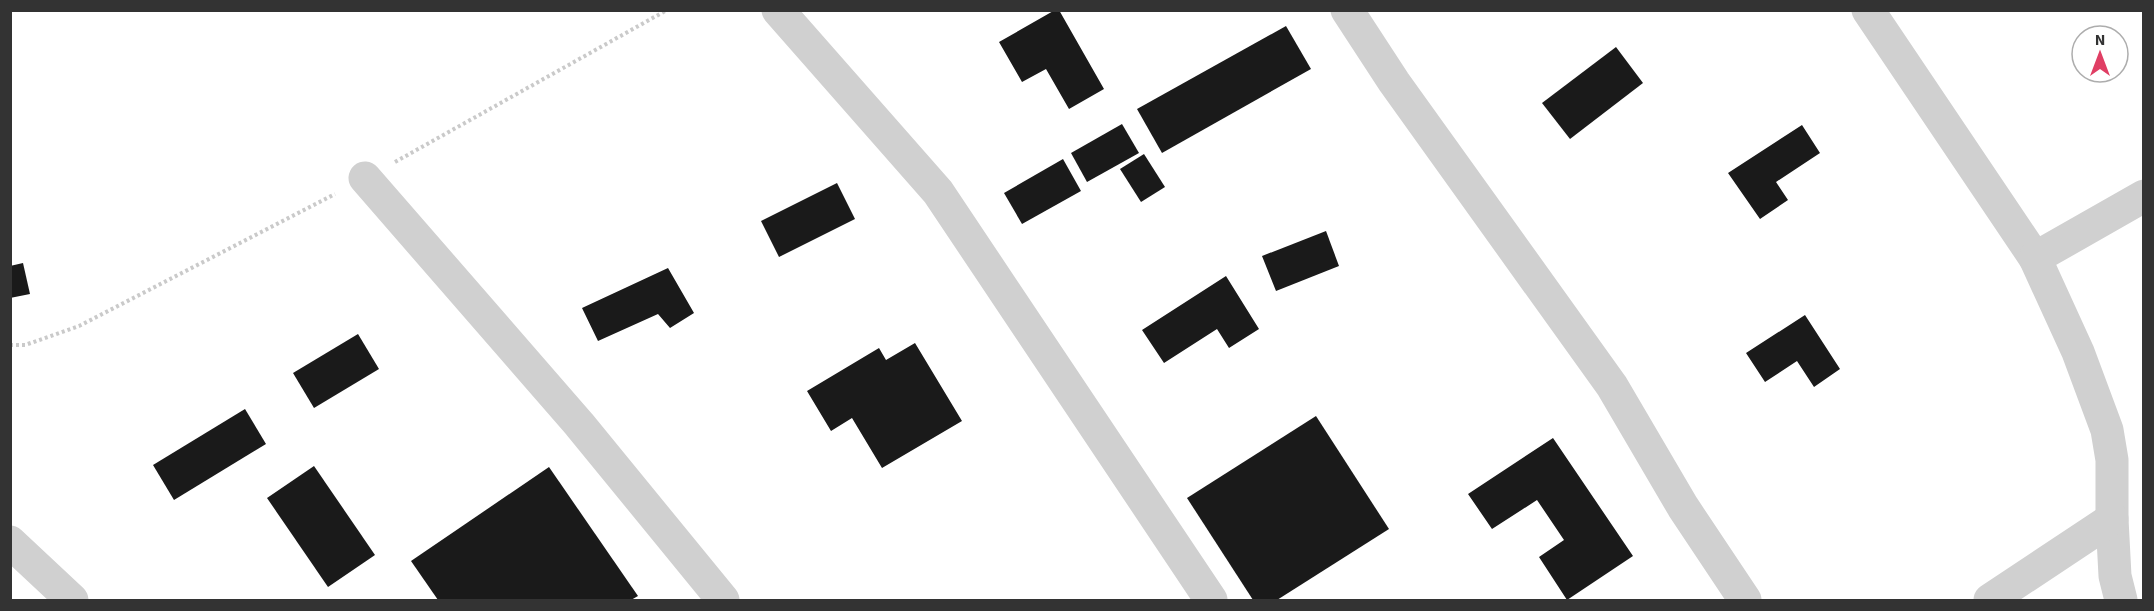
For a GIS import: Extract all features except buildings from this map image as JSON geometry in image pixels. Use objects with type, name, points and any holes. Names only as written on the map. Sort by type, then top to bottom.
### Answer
[{"type":"street","points":[[778,10],[938,192],[1211,600]]},
{"type":"street","points":[[1347,10],[1394,82],[1612,386],[1683,507],[1745,600]]},
{"type":"street","points":[[1868,10],[2035,258],[2078,352],[2107,430],[2112,460],[2115,576],[2121,600]]},
{"type":"street","points":[[365,178],[579,424],[723,600]]},
{"type":"street","points":[[2035,258],[2144,196]]},
{"type":"street","points":[[1990,600],[2112,519]]},
{"type":"street","points":[[10,542],[72,600]]}]
